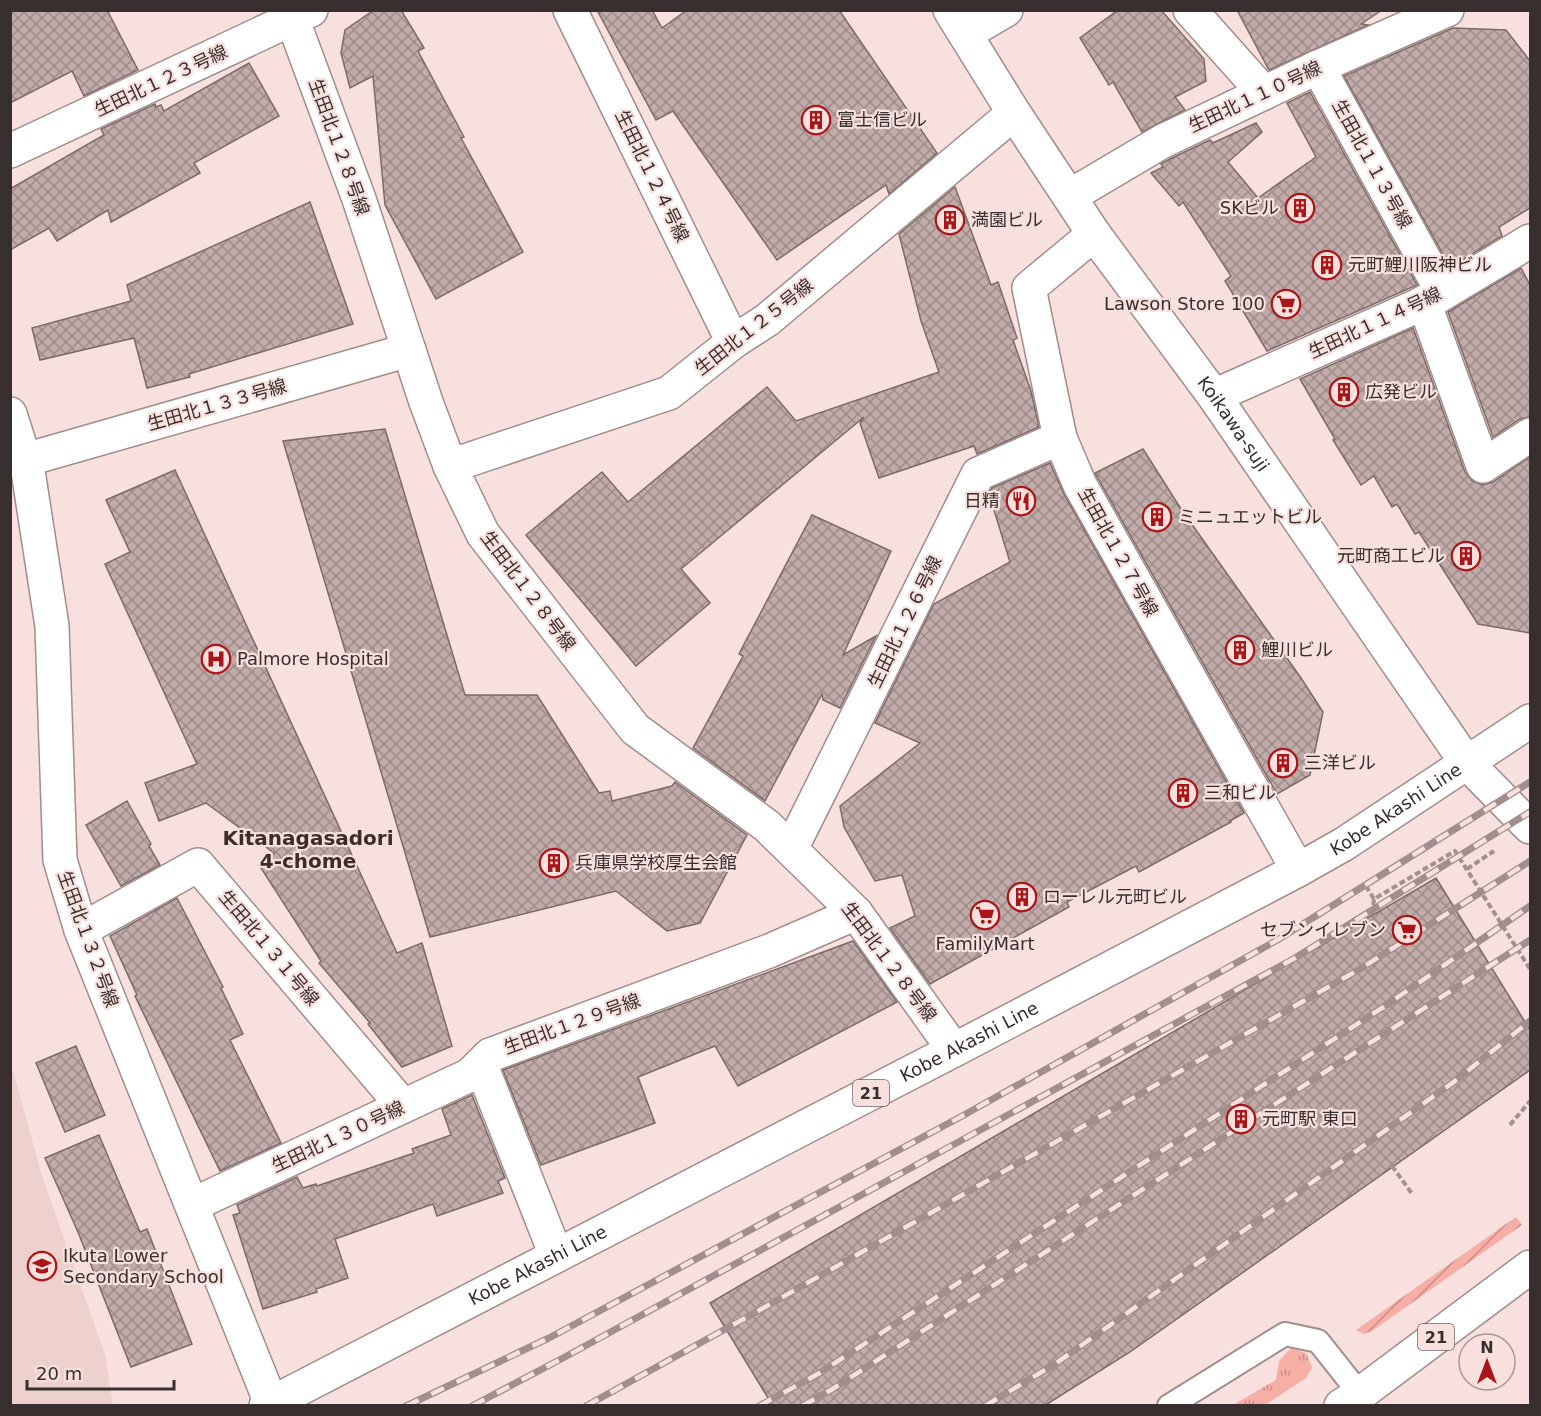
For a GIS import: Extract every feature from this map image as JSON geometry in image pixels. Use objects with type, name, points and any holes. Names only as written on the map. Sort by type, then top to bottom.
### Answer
[{"type":"street","name":"生田北１２４号線","points":[[570,10],[733,342]]},
{"type":"street","points":[[958,22],[1006,10]]},
{"type":"street","points":[[1190,10],[1264,93]]},
{"type":"street","name":"生田北１１０号線","points":[[1070,196],[1163,141],[1318,67],[1447,10]]},
{"type":"street","name":"生田北１２３号線","points":[[10,151],[297,14]]},
{"type":"street","name":"生田北１２８号線","points":[[297,14],[450,466],[483,534],[635,729],[767,826],[856,913],[954,1050]]},
{"type":"street","name":"Koikawa-suji","points":[[958,22],[1014,113],[1094,234],[1214,396],[1466,762],[1530,827]]},
{"type":"street","name":"生田北１１３号線","points":[[1318,67],[1434,298],[1483,466],[1530,435]]},
{"type":"street","name":"生田北１２５号線","points":[[450,466],[669,393],[733,342],[767,320],[1014,113]]},
{"type":"street","name":"生田北１２７号線","points":[[1094,234],[1029,288],[1060,438],[1080,485],[1298,870]]},
{"type":"street","name":"生田北１１４号線","points":[[1214,396],[1434,298],[1530,240]]},
{"type":"street","name":"生田北１３３号線","points":[[25,460],[409,350]]},
{"type":"street","name":"生田北１３２号線","points":[[10,414],[28,471],[52,626],[60,860],[81,930],[192,1205],[268,1404]]},
{"type":"street","name":"生田北１２６号線","points":[[791,849],[978,474],[1060,438]]},
{"type":"street","name":"Kobe Akashi Line","points":[[268,1404],[1298,870],[1344,844],[1530,721]]},
{"type":"street","name":"生田北１３１号線","points":[[81,930],[198,865],[403,1106]]},
{"type":"street","name":"生田北１２９号線","points":[[481,1065],[490,1054],[769,951],[856,913]]},
{"type":"street","points":[[481,1065],[556,1255]]},
{"type":"street","name":"生田北１３０号線","points":[[192,1205],[470,1075],[481,1065]]},
{"type":"street","name":"21","points":[[1350,1400],[1530,1267]]},
{"type":"lane","points":[[1169,1406],[1285,1334],[1318,1341],[1350,1400]]},
{"type":"path","points":[[1467,869],[1498,848]]},
{"type":"path","points":[[1374,899],[1455,851],[1530,969]]},
{"type":"path","points":[[1366,886],[1374,899],[1372,914]]},
{"type":"path","points":[[1510,1125],[1530,1101]]},
{"type":"path","points":[[1392,1166],[1413,1195]]},
{"type":"shaded area","name":"Ikuta Lower Secondary School","points":[[11,1064],[42,1176],[105,1355],[113,1405],[11,1405]]},
{"type":"green space","points":[[1516,1217],[1522,1225],[1372,1331],[1364,1334],[1356,1330]]},
{"type":"green space","points":[[1291,1348],[1306,1353],[1312,1367],[1306,1378],[1265,1405],[1233,1405],[1276,1380],[1279,1361]]},
{"type":"building","points":[[10,10],[107,10],[138,70],[84,96],[72,71],[10,103]]},
{"type":"building","points":[[374,10],[401,10],[424,48],[418,51],[464,137],[461,138],[523,252],[436,299],[385,205],[373,76],[350,88],[341,53],[345,30]]},
{"type":"building","name":"富士信ビル","points":[[597,10],[652,10],[662,28],[687,10],[839,10],[937,153],[889,194],[886,185],[777,260],[673,111],[656,120]]},
{"type":"building","points":[[1118,10],[1161,10],[1204,59],[1206,81],[1175,97],[1185,110],[1142,132],[1113,82],[1109,85],[1080,38]]},
{"type":"building","points":[[1237,10],[1382,10],[1361,24],[1368,25],[1269,70]]},
{"type":"building","points":[[1453,28],[1506,30],[1530,61],[1530,208],[1499,227],[1502,236],[1450,267],[1344,76]]},
{"type":"building","points":[[249,63],[279,116],[194,163],[200,173],[111,222],[108,210],[57,241],[49,228],[10,250],[10,189],[104,135],[101,129],[155,104],[156,107],[161,105],[164,111]]},
{"type":"building","points":[[1310,92],[1417,285],[1267,351],[1225,281],[1231,276],[1183,202],[1179,206],[1151,173],[1163,167],[1161,164],[1172,158],[1210,140],[1213,143],[1256,123],[1262,132],[1228,162],[1258,198],[1316,157],[1287,103]]},
{"type":"building","points":[[955,187],[991,285],[998,282],[1017,338],[1013,340],[1031,391],[1039,427],[977,454],[974,446],[879,478],[860,423],[864,417],[681,569],[710,603],[636,666],[526,535],[602,472],[628,502],[767,387],[796,421],[939,372],[921,321],[899,234]]},
{"type":"building","points":[[310,202],[353,324],[189,374],[190,377],[147,388],[134,338],[40,360],[32,328],[131,301],[127,285]]},
{"type":"building","points":[[1521,268],[1530,285],[1530,417],[1520,419],[1493,437],[1448,312]]},
{"type":"building","points":[[1413,328],[1465,472],[1472,481],[1482,485],[1493,482],[1530,457],[1530,633],[1478,624],[1419,532],[1415,534],[1397,504],[1392,507],[1374,476],[1361,485],[1333,440],[1335,439],[1300,379]]},
{"type":"building","points":[[385,429],[465,695],[537,695],[599,793],[610,791],[612,801],[672,786],[675,782],[747,835],[700,923],[667,931],[616,891],[430,937],[283,441]]},
{"type":"building","points":[[1143,449],[1181,509],[1323,712],[1310,775],[1277,794],[1095,473]]},
{"type":"building","points":[[1050,463],[1064,494],[1244,813],[1139,872],[1136,866],[1067,902],[1069,907],[930,984],[890,928],[915,916],[902,875],[875,881],[844,827],[840,806],[920,743],[875,723],[934,604],[1010,562],[989,494],[992,488]]},
{"type":"building","points":[[175,470],[397,953],[422,943],[452,1046],[402,1067],[368,1024],[370,1023],[319,963],[321,961],[259,865],[274,853],[206,803],[159,821],[145,783],[197,764],[105,564],[130,552],[106,500]]},
{"type":"building","points":[[812,515],[891,551],[843,655],[876,636],[840,708],[823,700],[822,694],[765,801],[693,748],[743,656],[739,654]]},
{"type":"building","points":[[127,801],[160,865],[121,886],[86,825]]},
{"type":"building","name":"元町駅 東口","points":[[1436,878],[1530,1030],[1530,1070],[1130,1352],[1044,1406],[773,1406],[710,1303]]},
{"type":"building","points":[[177,898],[223,987],[221,988],[243,1034],[230,1040],[281,1143],[220,1171],[135,996],[137,995],[110,936]]},
{"type":"building","points":[[853,941],[897,1002],[738,1086],[715,1046],[638,1077],[655,1123],[541,1165],[503,1070]]},
{"type":"building","points":[[76,1046],[105,1115],[65,1132],[36,1063]]},
{"type":"building","points":[[472,1095],[505,1178],[498,1181],[503,1193],[437,1216],[433,1204],[335,1239],[348,1278],[316,1289],[317,1292],[263,1309],[233,1215],[240,1213],[237,1205],[297,1177],[303,1188],[316,1184],[317,1186],[414,1153],[412,1149],[451,1135],[442,1109]]},
{"type":"building","points":[[99,1135],[140,1232],[147,1229],[192,1344],[131,1367],[78,1232],[45,1158]]},
{"type":"railway","points":[[406,1406],[549,1338],[964,1115],[1279,939],[1530,782]]},
{"type":"railway","points":[[472,1406],[1295,958],[1530,812]]},
{"type":"railway","points":[[586,1406],[758,1311],[1360,969],[1530,861]]},
{"type":"railway","points":[[759,1406],[818,1374],[1388,1004],[1530,906]]},
{"type":"railway","points":[[802,1406],[831,1390],[1530,940]]},
{"type":"railway","points":[[985,1406],[1055,1364],[1451,1084],[1530,1021]]},
{"type":"place","name":"富士信ビル","points":[[816,120]]},
{"type":"place","name":"SKビル","points":[[1300,208]]},
{"type":"place","name":"満園ビル","points":[[950,220]]},
{"type":"place","name":"元町鯉川阪神ビル","points":[[1327,265]]},
{"type":"place","name":"Lawson Store 100","points":[[1286,304]]},
{"type":"place","name":"広発ビル","points":[[1344,392]]},
{"type":"place","name":"日精","points":[[1021,501]]},
{"type":"place","name":"ミニュエットビル","points":[[1157,517]]},
{"type":"place","name":"元町商工ビル","points":[[1466,556]]},
{"type":"place","name":"鯉川ビル","points":[[1240,650]]},
{"type":"place","name":"Palmore Hospital","points":[[216,659]]},
{"type":"place","name":"三洋ビル","points":[[1283,763]]},
{"type":"place","name":"三和ビル","points":[[1183,793]]},
{"type":"place","name":"兵庫県学校厚生会館","points":[[554,863]]},
{"type":"place","name":"ローレル元町ビル","points":[[1022,897]]},
{"type":"place","name":"FamilyMart","points":[[985,915]]},
{"type":"place","name":"セブンイレブン","points":[[1407,930]]},
{"type":"place","name":"元町駅 東口","points":[[1241,1119]]},
{"type":"place","name":"Ikuta Lower Secondary School","points":[[42,1266]]},
{"type":"district","name":"Kitanagasadori 4-chome","points":[[308,850]]}]
